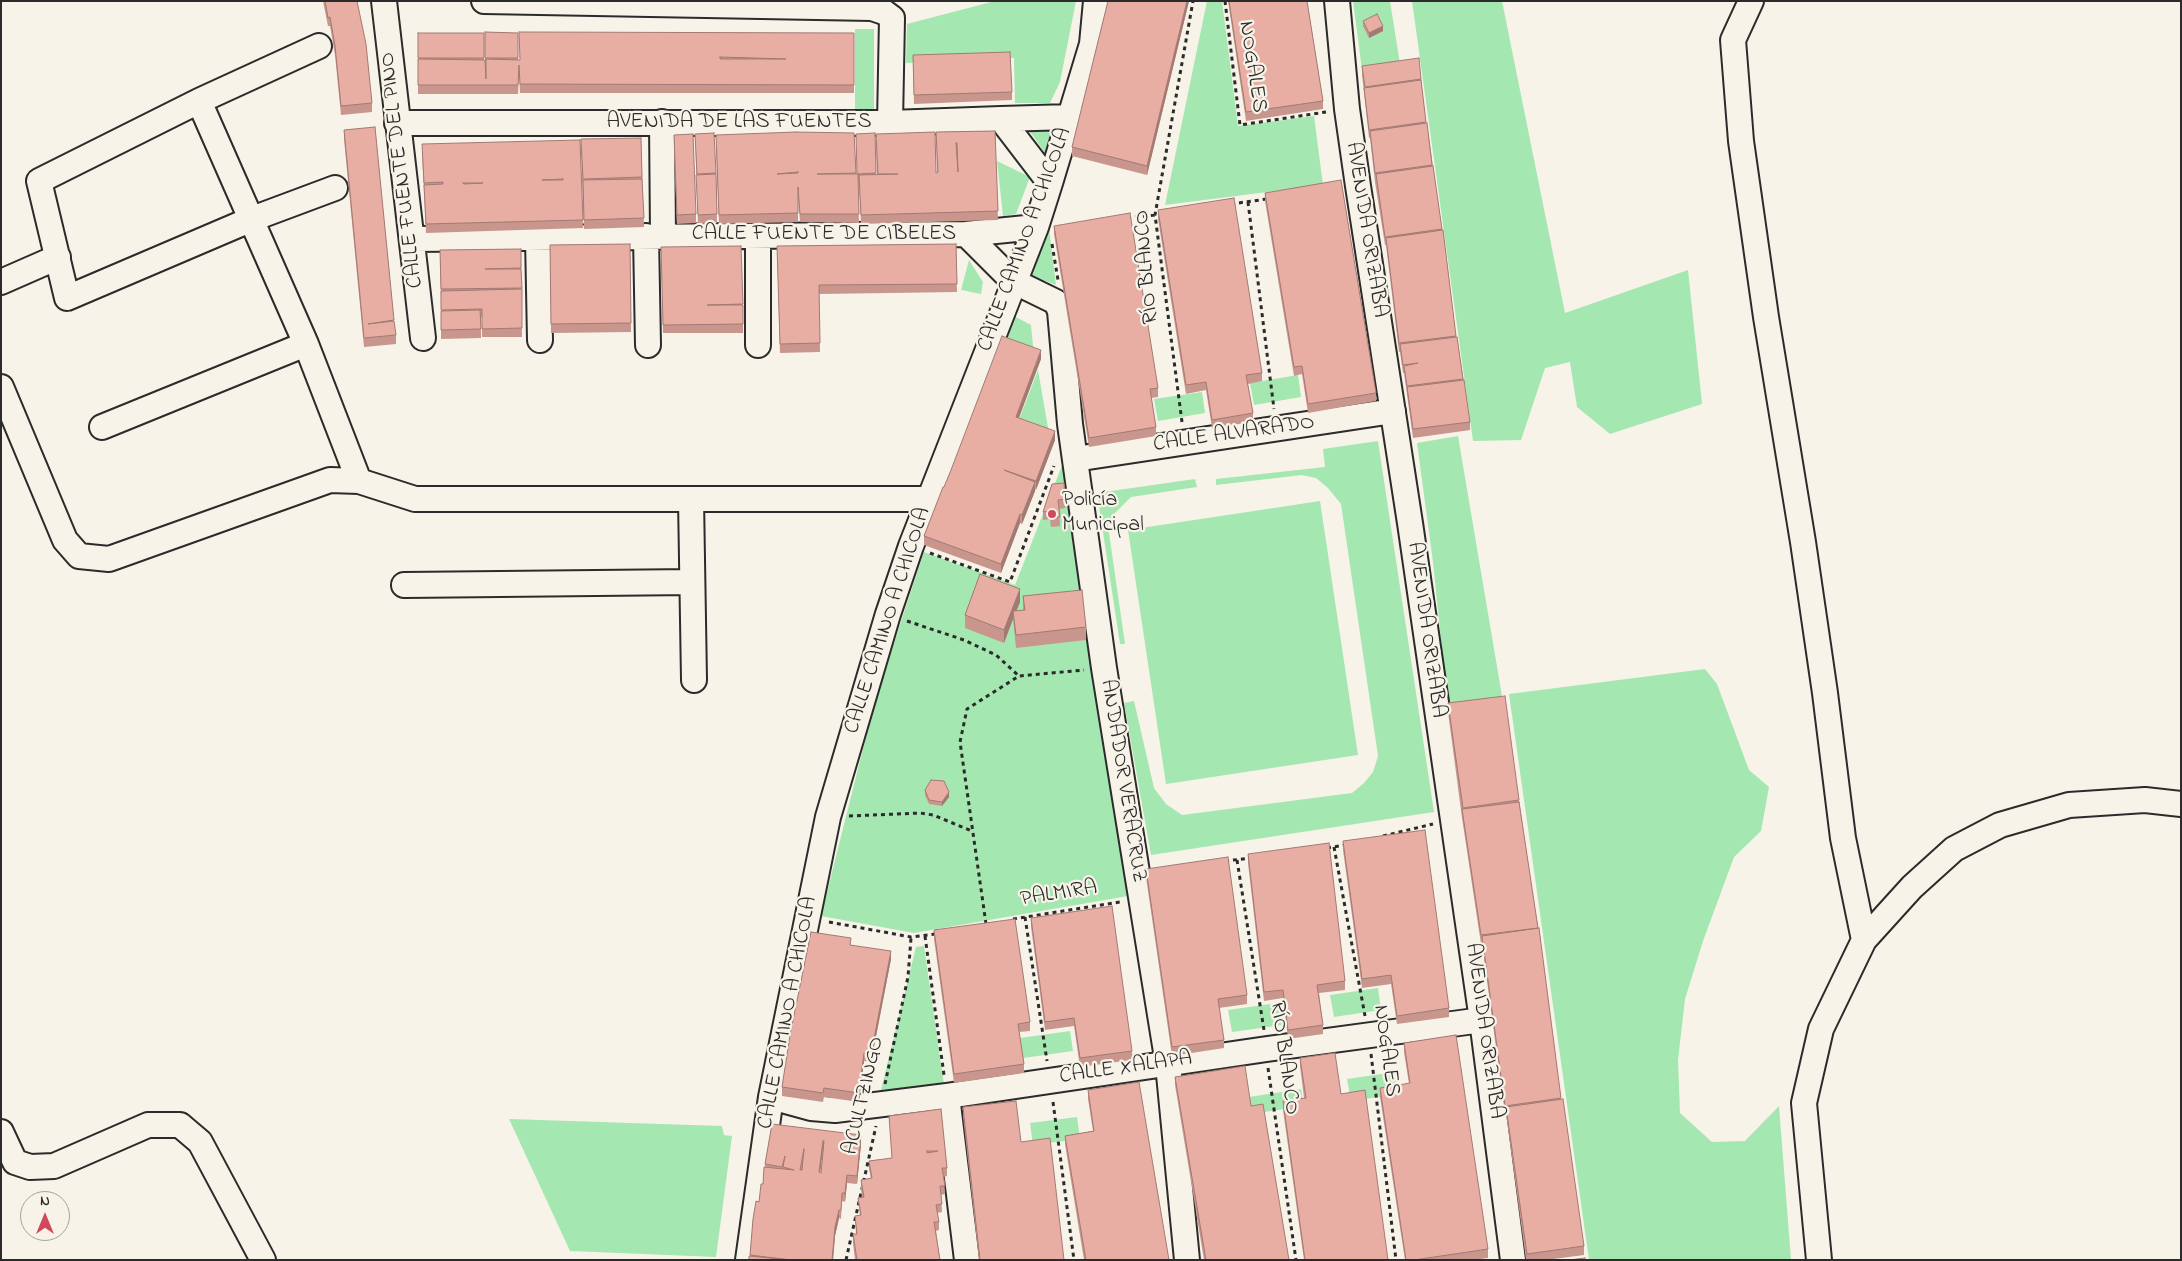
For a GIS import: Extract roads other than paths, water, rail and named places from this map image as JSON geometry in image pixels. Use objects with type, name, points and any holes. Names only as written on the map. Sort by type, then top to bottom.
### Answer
[{"type":"street","points":[[484,1],[872,8],[884,12],[892,18],[890,123]]},
{"type":"street","name":"CALLE CAMINO A CHICOLA","points":[[748,1260],[771,1098],[806,917],[828,817],[888,614],[911,546],[1037,223],[1050,184],[1092,44],[1096,1]]},
{"type":"street","name":"AVENIDA ORIZABA","points":[[1337,1],[1348,109],[1482,1020],[1514,1260]]},
{"type":"street","points":[[1751,1],[1733,40],[1741,142],[1766,317],[1812,608],[1843,838],[1864,940]]},
{"type":"street","name":"CALLE FUENTE DEL PINO","points":[[390,2],[397,123],[413,240],[423,338]]},
{"type":"street","points":[[319,46],[199,101],[39,181],[66,298],[252,219],[335,188]]},
{"type":"street","points":[[199,101],[306,344],[359,481]]},
{"type":"street","name":"AVENIDA DE LAS FUENTES","points":[[397,123],[890,123],[1070,117]]},
{"type":"street","points":[[1001,119],[1050,184]]},
{"type":"street","points":[[648,345],[662,122]]},
{"type":"street","points":[[966,234],[1037,223]]},
{"type":"street","name":"CALLE FUENTE DE CIBELES","points":[[654,236],[966,234],[1014,281]]},
{"type":"street","points":[[758,235],[758,345]]},
{"type":"street","points":[[413,240],[654,236]]},
{"type":"street","points":[[538,238],[540,340]]},
{"type":"street","points":[[1,282],[58,257]]},
{"type":"street","name":"ANDADOR VERACRUZ","points":[[1014,281],[1056,302],[1060,311],[1066,459],[1104,668],[1168,1064],[1187,1260]]},
{"type":"street","points":[[102,426],[306,344]]},
{"type":"street","points":[[1,387],[65,540],[79,556],[109,559],[330,480],[359,481],[415,499],[928,499]]},
{"type":"street","name":"CALLE ALVARADO","points":[[1066,459],[1393,411]]},
{"type":"street","points":[[691,499],[694,680]]},
{"type":"street","points":[[404,585],[692,582]]},
{"type":"street","points":[[1820,1260],[1804,1103],[1821,1029],[1864,940],[1912,886],[1954,849],[2000,825],[2069,805],[2146,800],[2181,804]]},
{"type":"street","name":"CALLE XALAPA","points":[[771,1098],[812,1108],[835,1110],[948,1096],[1267,1049],[1482,1020]]},
{"type":"street","points":[[948,1096],[967,1260]]},
{"type":"street","points":[[1,1132],[15,1162],[30,1168],[54,1166],[148,1126],[180,1124],[200,1142],[263,1260]]},
{"type":"place","name":"Policía Municipal","points":[[1052,514]]}]
